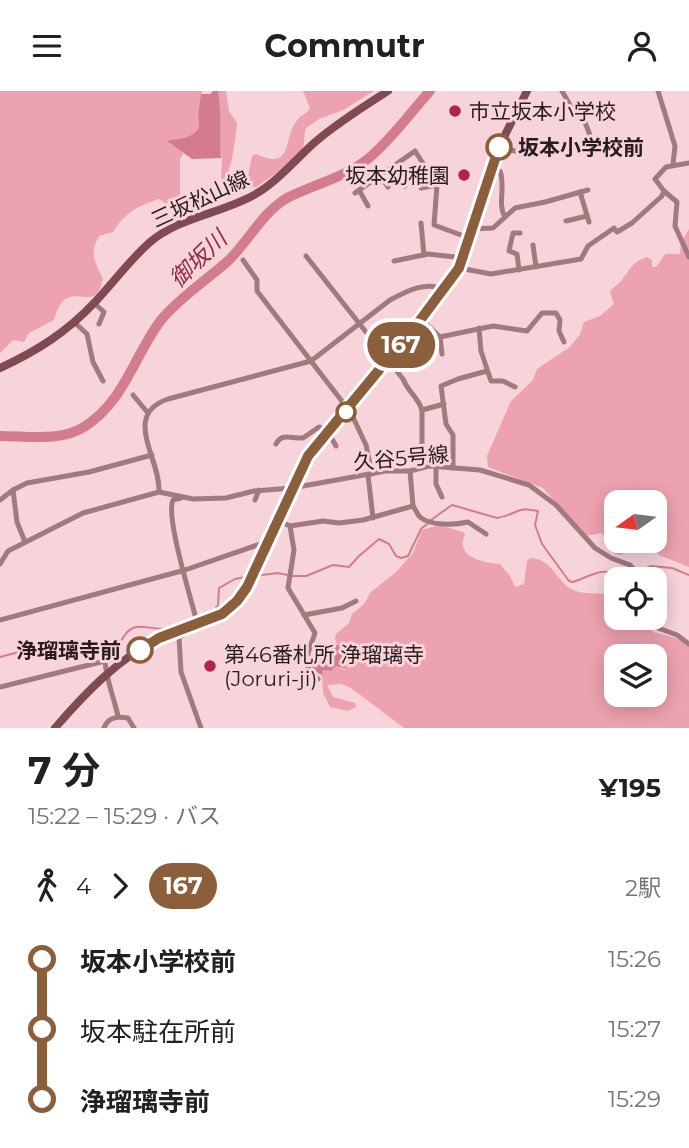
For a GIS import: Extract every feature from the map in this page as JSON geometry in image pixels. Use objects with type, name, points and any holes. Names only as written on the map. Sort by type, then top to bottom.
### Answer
[{"type":"main road","name":"三坂松山線","points":[[0,368],[46,345],[74,323],[137,255],[160,235],[183,222],[228,207],[253,195],[272,182],[342,121],[388,91]]},
{"type":"main road","points":[[55,728],[106,673],[159,638],[222,614],[237,601],[252,579],[308,456],[387,362],[459,268],[499,147],[527,91]]},
{"type":"street","points":[[562,91],[583,121],[592,140],[601,143]]},
{"type":"street","points":[[658,91],[675,146],[673,164]]},
{"type":"street","points":[[499,147],[515,151]]},
{"type":"street","points":[[368,206],[357,192],[415,151],[437,184],[434,225],[471,233],[493,228],[515,208],[588,190]]},
{"type":"street","points":[[689,163],[673,164],[656,176],[656,181],[664,191],[677,202],[675,226],[689,257]]},
{"type":"street","points":[[392,167],[405,186]]},
{"type":"street","points":[[491,168],[500,171],[504,187],[501,209],[505,218]]},
{"type":"street","points":[[380,175],[388,187]]},
{"type":"street","points":[[421,188],[437,184]]},
{"type":"street","points":[[504,187],[512,185]]},
{"type":"street","points":[[459,268],[491,274],[581,259],[589,246],[614,228],[617,232],[632,223],[664,191]]},
{"type":"street","points":[[566,221],[588,219],[580,192]]},
{"type":"street","points":[[421,223],[424,255]]},
{"type":"street","points":[[519,270],[517,254],[509,251],[513,233],[520,233]]},
{"type":"street","points":[[533,245],[536,267]]},
{"type":"street","points":[[394,261],[424,255],[464,258]]},
{"type":"street","points":[[306,256],[403,379],[410,393],[419,401],[422,410],[422,468]]},
{"type":"street","points":[[243,260],[257,280],[257,291],[348,409],[366,445],[373,518]]},
{"type":"street","points":[[0,564],[8,551],[83,513],[159,492],[145,429],[148,413],[155,405],[168,399],[311,362],[390,300],[432,286],[438,286],[444,291]]},
{"type":"street","points":[[94,303],[104,312],[99,324]]},
{"type":"street","points":[[440,337],[493,326],[527,331],[542,313],[556,313],[564,342]]},
{"type":"street","points":[[421,319],[440,337],[442,355]]},
{"type":"street","points":[[74,323],[87,334],[93,362],[103,381]]},
{"type":"street","points":[[479,328],[481,351],[491,381],[503,381],[515,387]]},
{"type":"street","points":[[453,468],[453,435],[446,424],[441,386],[487,372]]},
{"type":"street","points":[[133,395],[148,413]]},
{"type":"street","points":[[422,410],[444,404]]},
{"type":"street","points":[[276,444],[285,436],[303,438],[319,427],[328,432],[336,446]]},
{"type":"street","points":[[0,500],[27,483],[89,472],[152,455]]},
{"type":"street","points":[[436,467],[436,484],[442,497]]},
{"type":"street","name":"久谷5号線","points":[[159,492],[184,498],[226,498],[259,490],[294,487],[386,471],[436,467],[490,472],[529,485],[556,505],[595,548],[626,567]]},
{"type":"street","points":[[410,471],[413,506],[421,518],[454,524],[468,522],[486,534]]},
{"type":"street","points":[[13,490],[17,522],[25,542]]},
{"type":"street","points":[[255,500],[259,490]]},
{"type":"street","points":[[184,498],[173,501],[170,506],[174,534],[197,623],[195,629],[179,636],[178,640],[181,672],[201,728]]},
{"type":"street","points":[[279,521],[290,526],[323,521],[339,523],[373,518],[413,506]]},
{"type":"street","points":[[290,526],[294,550],[288,588],[315,633],[306,664],[310,673],[318,680]]},
{"type":"street","points":[[0,620],[185,570],[270,540]]},
{"type":"street","points":[[304,615],[337,610],[356,601]]},
{"type":"street","points":[[664,630],[677,635],[689,644]]},
{"type":"street","points":[[0,687],[105,661],[118,716]]},
{"type":"street","points":[[104,728],[108,721],[118,716],[128,717],[134,728]]},
{"type":"shaded area","points":[[0,91],[202,91],[198,114],[199,128],[170,144],[179,148],[183,154],[180,159],[180,206],[171,207],[159,199],[127,215],[113,232],[99,236],[94,253],[103,279],[99,291],[93,296],[73,296],[66,299],[59,306],[54,320],[29,333],[24,342],[13,340],[0,353]]},
{"type":"shaded area","points":[[218,91],[226,91],[229,111],[237,123],[227,174],[230,178],[240,175],[242,181],[232,189],[224,186],[221,177]]},
{"type":"shaded area","points":[[218,91],[219,99],[221,158],[192,159],[167,141],[188,137],[199,128],[201,94],[210,94]]},
{"type":"shaded area","points":[[303,91],[374,91],[306,128],[303,146],[297,156],[257,187],[249,186],[247,182],[252,156],[256,154],[277,159],[282,156],[293,126],[310,108]]},
{"type":"shaded area","points":[[689,229],[689,567],[658,553],[667,553],[667,490],[604,490],[604,536],[602,533],[586,536],[543,488],[488,467],[487,456],[511,401],[533,380],[537,369],[570,347],[580,334],[584,322],[600,316],[614,304],[610,292],[635,263],[647,257],[652,260],[652,267],[655,267],[666,254],[680,254],[681,242]]},
{"type":"shaded area","points":[[439,525],[463,532],[463,548],[467,553],[479,560],[500,564],[515,587],[524,584],[527,561],[530,558],[543,561],[573,590],[604,594],[604,630],[652,630],[676,638],[689,646],[689,728],[404,728],[351,688],[341,684],[327,685],[333,697],[355,703],[356,707],[348,711],[330,707],[323,693],[323,669],[331,671],[336,666],[345,670],[346,668],[336,634],[349,623],[352,614],[364,604],[371,592],[396,572],[413,553],[422,530]]},
{"type":"shaded area","points":[[333,642],[339,646],[346,669],[336,666],[331,671],[323,670],[322,675],[312,670],[320,653]]},
{"type":"waterway","name":"御坂川","points":[[0,436],[64,435],[75,432],[98,417],[119,392],[161,320],[185,296],[229,260],[263,218],[287,198],[360,165],[377,151],[430,91]]},
{"type":"waterway","points":[[431,520],[452,505],[497,518],[521,510],[538,511],[535,525],[542,544],[569,581],[604,572],[610,572],[622,579],[651,566],[672,568],[689,575]]},
{"type":"waterway","points":[[293,576],[306,576],[333,565],[349,567],[379,539],[389,544],[396,556],[408,556],[421,529],[427,524]]},
{"type":"waterway","points":[[255,576],[277,573],[288,575]]},
{"type":"waterway","points":[[214,611],[218,605],[219,588],[235,579],[250,576]]},
{"type":"waterway","points":[[0,657],[28,650],[61,652],[77,647],[94,654],[96,642],[120,643],[134,627],[168,629]]},
{"type":"bus line","name":"167","points":[[140,650],[171,632],[222,614],[237,601],[247,587],[308,456],[449,285],[459,268],[499,147]]},
{"type":"place","name":"市立坂本小学校","points":[[455,111]]},
{"type":"place","name":"坂本小学校前","points":[[499,147]]},
{"type":"place","name":"坂本幼稚園","points":[[464,175]]},
{"type":"place","name":"浄瑠璃寺前","points":[[140,650]]},
{"type":"place","name":"第46番札所 浄瑠璃寺 (Joruri-ji)","points":[[210,666]]}]
